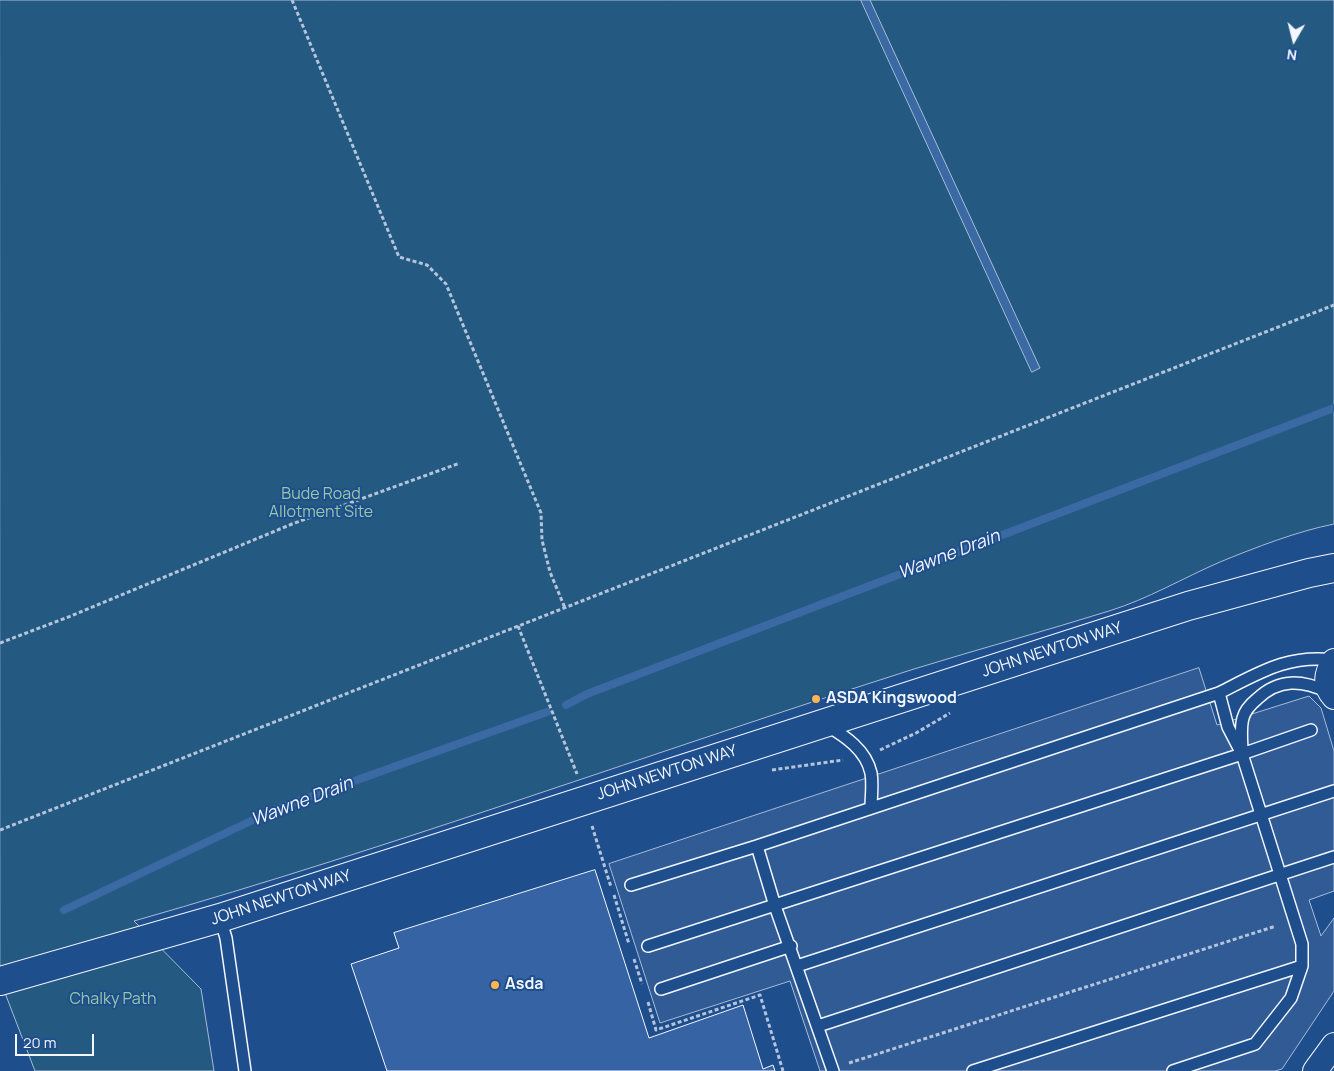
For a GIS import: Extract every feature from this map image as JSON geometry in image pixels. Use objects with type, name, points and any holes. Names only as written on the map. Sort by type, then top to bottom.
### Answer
[{"type":"street","name":"JOHN NEWTON WAY","points":[[0,981],[220,918],[1188,606],[1334,568]]},
{"type":"street","points":[[1332,695],[1327,680],[1329,668],[1334,660]]},
{"type":"street","points":[[1315,1071],[1334,1045]]},
{"type":"lane","points":[[631,885],[757,846],[1219,693],[1265,670],[1290,661],[1316,658],[1334,660]]},
{"type":"lane","points":[[1242,754],[1243,717],[1250,704],[1266,690],[1289,682],[1311,684],[1332,695]]},
{"type":"lane","points":[[1173,1071],[1254,1044],[1291,998],[1302,966],[1302,944],[1242,754],[1228,727],[1219,693]]},
{"type":"lane","points":[[823,724],[847,738],[864,757],[871,773],[872,808]]},
{"type":"lane","points":[[648,946],[1242,754],[1310,730]]},
{"type":"lane","points":[[797,966],[1334,791]]},
{"type":"lane","points":[[757,846],[775,906],[832,1070]]},
{"type":"lane","points":[[818,1026],[1334,856]]},
{"type":"lane","points":[[220,918],[226,938],[245,1071]]},
{"type":"lane","points":[[662,989],[790,946]]},
{"type":"lane","points":[[973,1071],[1302,966]]},
{"type":"path","points":[[292,0],[399,257],[427,265],[446,284],[541,513],[542,540],[550,572],[565,608]]},
{"type":"path","points":[[0,830],[1334,305]]},
{"type":"path","points":[[0,643],[292,524],[460,463]]},
{"type":"path","points":[[832,1070],[1294,920]]},
{"type":"green space","points":[[0,0],[1334,0],[1334,524],[1291,535],[1247,551],[1206,568],[1138,601],[1109,611],[914,669],[330,862],[134,921],[201,989],[214,1071],[35,1071],[0,980]]},
{"type":"shaded area","points":[[861,0],[870,0],[1040,368],[1032,372]]},
{"type":"shaded area","points":[[1199,668],[1217,725],[1309,696],[1321,708],[1334,751],[1334,891],[1309,900],[1321,936],[1334,918],[1334,991],[1282,1069],[1275,1071],[820,1071],[790,981],[660,1023],[609,864]]},
{"type":"building","name":"Asda","points":[[595,870],[649,1038],[743,1005],[763,1069],[773,1065],[775,1071],[387,1071],[351,964],[399,948],[394,933]]},
{"type":"waterway","name":"Wawne Drain","points":[[566,705],[587,694],[1334,408]]},
{"type":"waterway","name":"Wawne Drain","points":[[64,910],[276,809],[547,712]]},
{"type":"place","name":"ASDA Kingswood","points":[[816,699]]},
{"type":"place","name":"Asda","points":[[495,985]]},
{"type":"park label","name":"Bude Road Allotment Site","points":[[321,504]]},
{"type":"park label","name":"Chalky Path","points":[[113,1000]]}]
